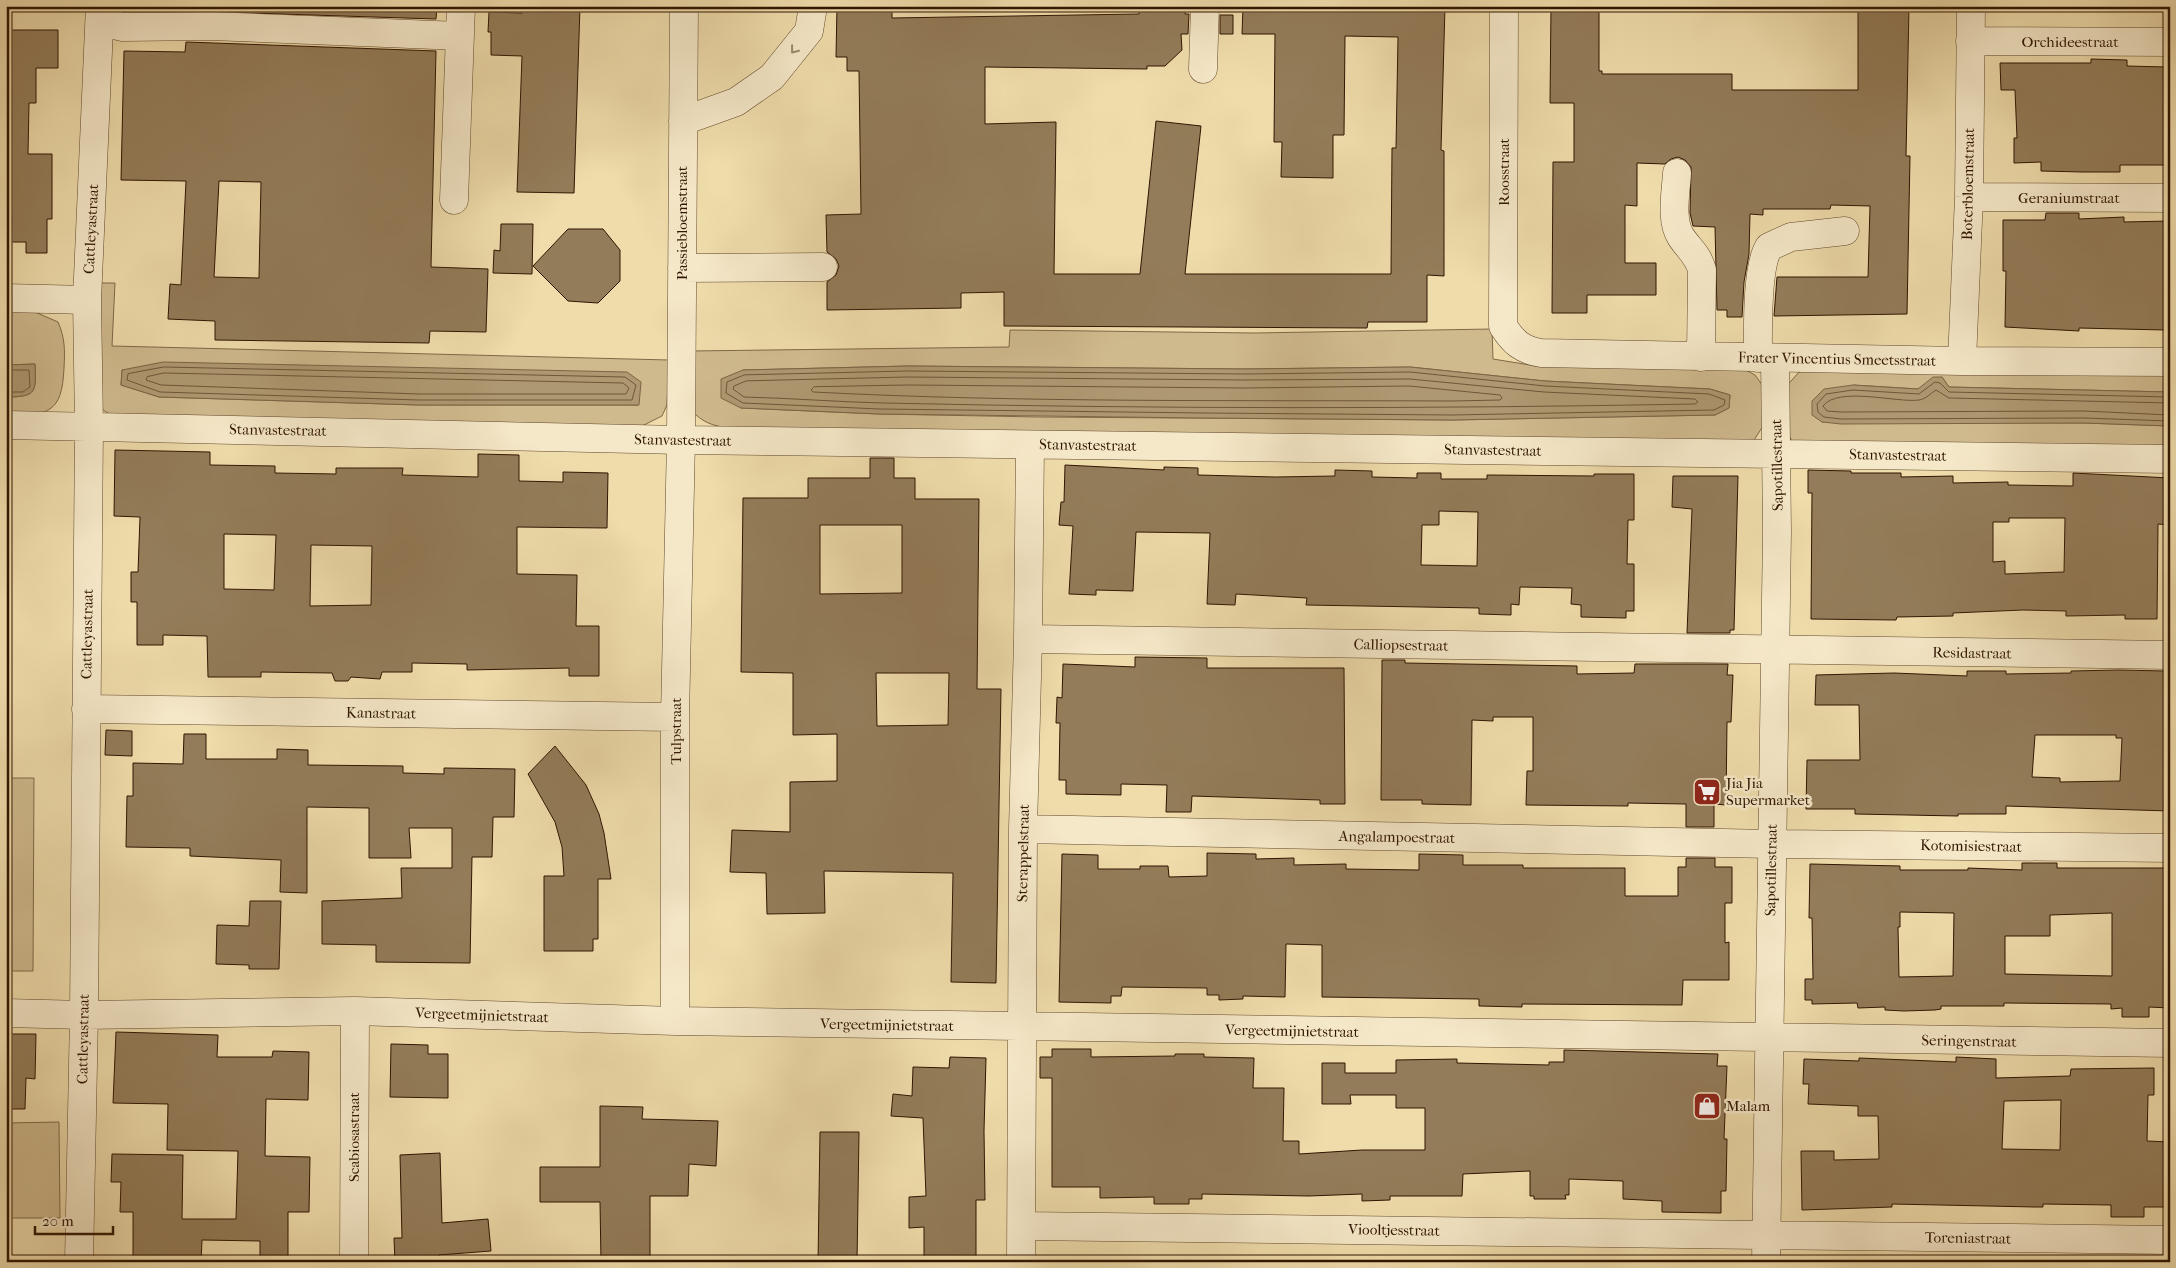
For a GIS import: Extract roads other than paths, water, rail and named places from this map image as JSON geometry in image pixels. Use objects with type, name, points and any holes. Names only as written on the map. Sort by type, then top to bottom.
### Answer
[{"type":"street","points":[[454,200],[461,6]]},
{"type":"street","name":"Passiebloemstraat","points":[[682,440],[684,6]]},
{"type":"street","points":[[683,121],[736,102],[772,77],[809,31],[813,6]]},
{"type":"street","points":[[1203,69],[1205,6]]},
{"type":"street","name":"Roosstraat","points":[[1504,6],[1503,326],[1509,337]]},
{"type":"street","name":"Boterbloemstraat","points":[[1962,361],[1968,198],[1971,6]]},
{"type":"street","points":[[100,14],[123,27],[211,26],[460,36]]},
{"type":"street","name":"Cattleyastraat","points":[[79,1262],[84,1015],[89,426],[87,300],[100,14]]},
{"type":"street","name":"Orchideestraat","points":[[1970,41],[2170,42]]},
{"type":"street","points":[[1677,173],[1675,220],[1680,236],[1699,259],[1702,270],[1701,357]]},
{"type":"street","name":"Geraniumstraat","points":[[1968,198],[2170,198]]},
{"type":"street","name":"Sapotillestraat","points":[[1766,1262],[1777,453],[1767,358],[1758,315],[1764,260],[1770,247],[1791,237],[1845,231]]},
{"type":"street","points":[[682,268],[823,267]]},
{"type":"street","points":[[6,298],[87,300]]},
{"type":"street","name":"Frater Vincentius Smeetsstraat","points":[[1509,337],[1518,346],[1541,354],[1962,361],[2170,362]]},
{"type":"street","name":"Stanvastestraat","points":[[6,425],[682,440],[2170,459]]},
{"type":"street","name":"Tulpstraat","points":[[675,1021],[675,717],[682,440]]},
{"type":"street","name":"Sterappelstraat","points":[[1021,1262],[1022,829],[1028,639],[1030,445]]},
{"type":"street","name":"Calliopsestraat","points":[[1028,639],[1774,651]]},
{"type":"street","name":"Residastraat","points":[[1774,651],[2170,655]]},
{"type":"street","name":"Kanastraat","points":[[86,709],[675,717]]},
{"type":"street","name":"Angalampoestraat","points":[[1022,829],[1772,844]]},
{"type":"street","name":"Kotomisiestraat","points":[[1772,844],[2170,848]]},
{"type":"street","name":"Vergeetmijnietstraat","points":[[6,1013],[84,1015],[355,1012],[675,1021],[1768,1038]]},
{"type":"street","name":"Scabiosastraat","points":[[354,1262],[355,1012]]},
{"type":"street","name":"Seringenstraat","points":[[1768,1038],[2170,1043]]},
{"type":"street","name":"Viooltjesstraat","points":[[1022,1226],[1766,1235]]},
{"type":"street","name":"Toreniastraat","points":[[1766,1235],[2170,1240]]},
{"type":"water","points":[[163,362],[627,372],[641,382],[639,405],[419,405],[159,397],[121,385],[122,370]]},
{"type":"water","points":[[35,364],[33,391],[24,396],[6,397],[6,365]]},
{"type":"water","points":[[908,366],[1245,369],[1410,367],[1545,381],[1710,389],[1730,395],[1729,408],[1715,415],[1452,420],[879,414],[741,408],[721,398],[721,379],[743,370]]},
{"type":"water","points":[[1933,377],[1942,377],[1949,387],[2170,392],[2170,426],[2084,423],[1841,424],[1822,422],[1812,415],[1812,401],[1824,389],[1853,385],[1918,389]]},
{"type":"place","name":"Jia Jia Supermarket","points":[[1707,792]]},
{"type":"place","name":"Malam","points":[[1707,1106]]}]
